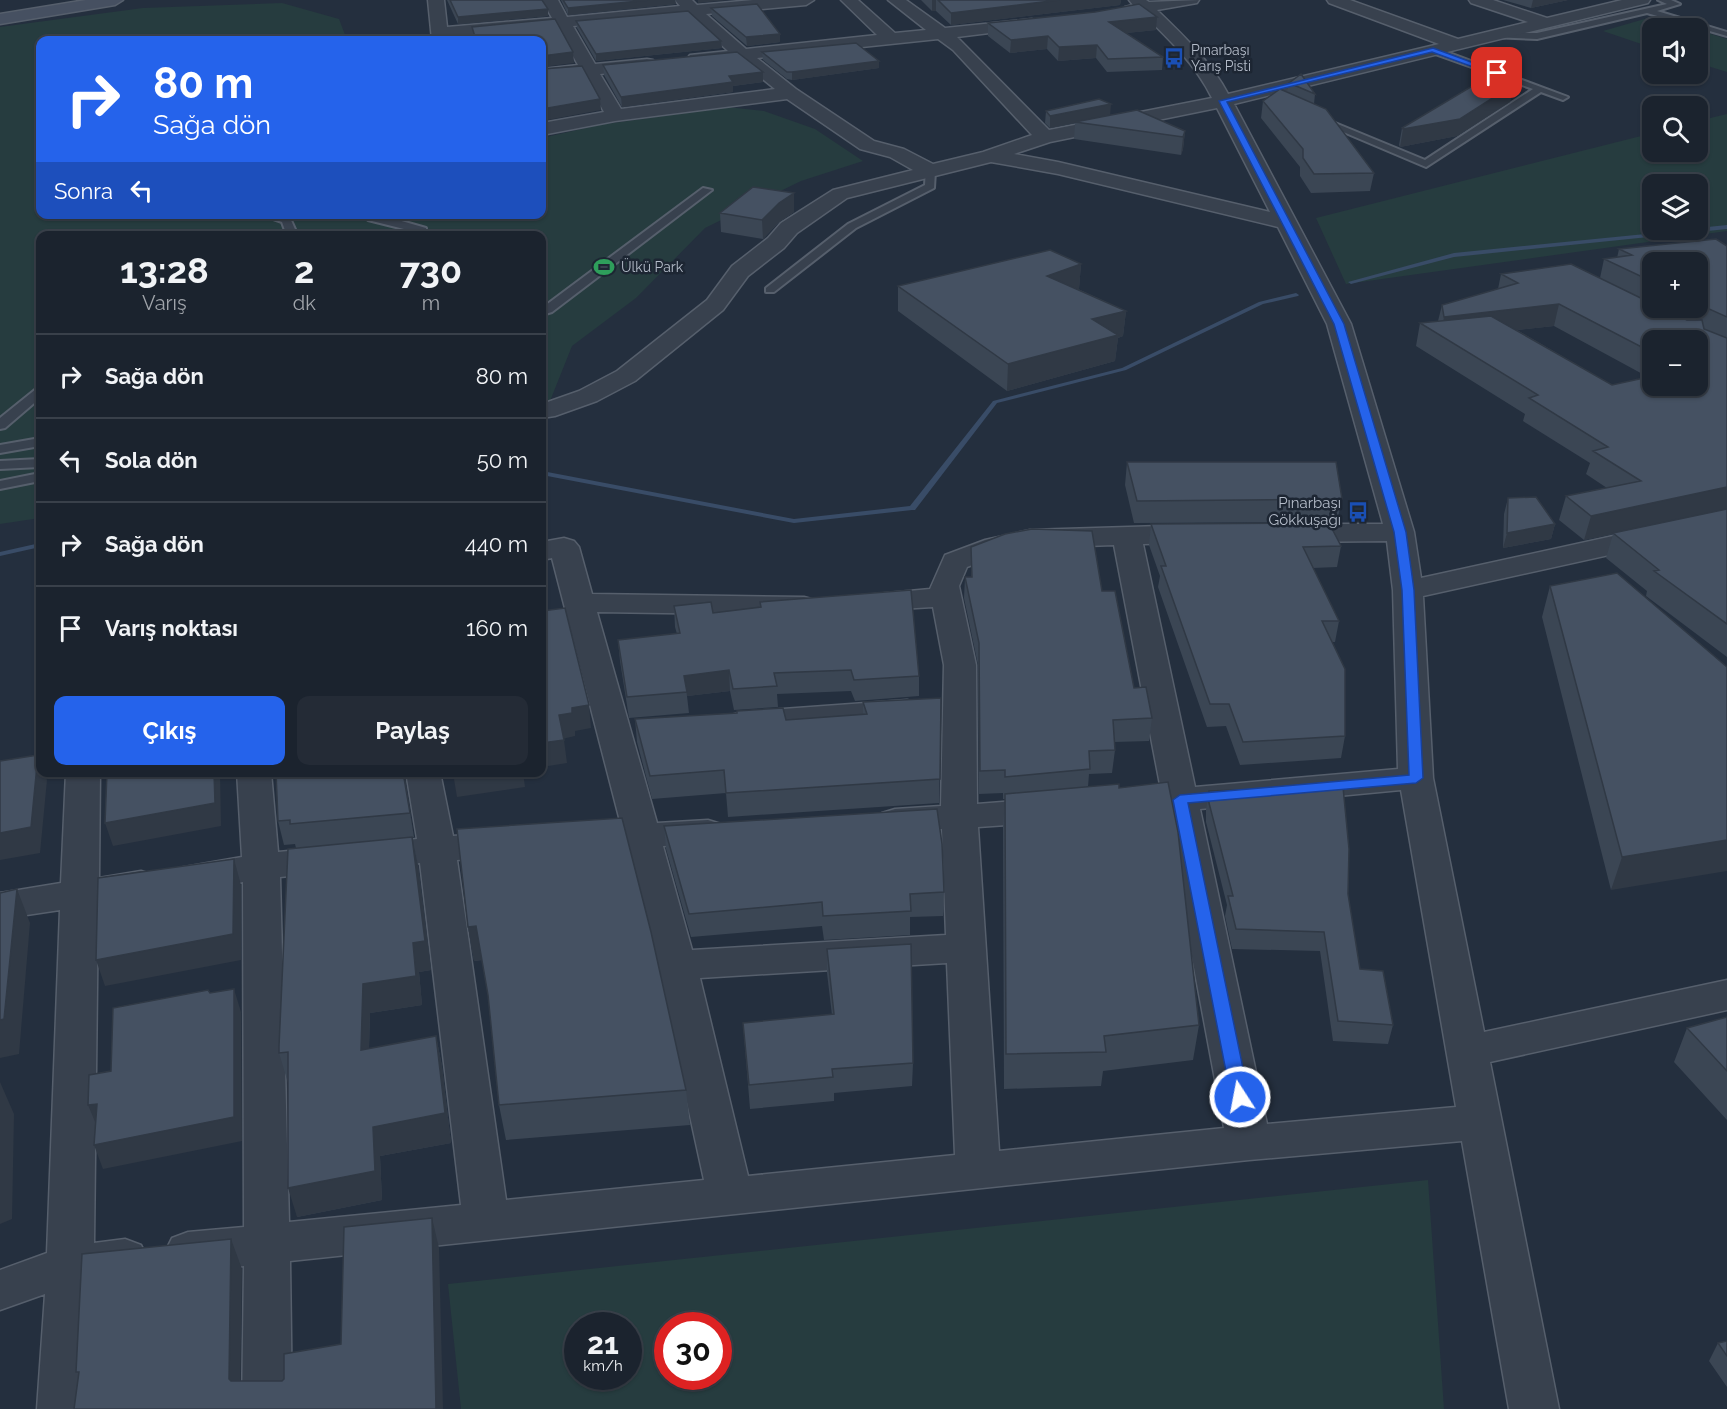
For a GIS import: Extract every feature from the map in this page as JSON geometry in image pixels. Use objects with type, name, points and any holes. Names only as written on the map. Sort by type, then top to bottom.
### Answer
[{"type":"street","points":[[0,19],[116,0]]},
{"type":"street","points":[[436,0],[439,36]]},
{"type":"street","points":[[550,0],[564,22],[582,43],[590,69],[615,115]]},
{"type":"street","points":[[447,36],[689,5],[806,0]]},
{"type":"street","points":[[849,0],[891,39]]},
{"type":"street","points":[[896,0],[959,46],[1045,137]]},
{"type":"street","points":[[1133,6],[1191,0]]},
{"type":"street","points":[[1335,0],[1455,44]]},
{"type":"street","points":[[1477,0],[1546,23]]},
{"type":"street","points":[[689,5],[712,30],[790,93],[867,145],[897,153],[930,171]]},
{"type":"street","points":[[546,410],[588,396],[626,376],[715,305],[740,271],[776,243],[789,228],[840,194],[990,156],[1045,137],[1223,101],[1492,35],[1639,5]]},
{"type":"street","points":[[1133,6],[1213,82],[1339,324],[1400,532],[1408,590],[1416,778],[1534,1409]]},
{"type":"street","points":[[683,60],[1047,22]]},
{"type":"street","points":[[690,32],[712,30]]},
{"type":"street","points":[[546,74],[659,62],[666,71]]},
{"type":"street","points":[[681,88],[695,105]]},
{"type":"street","points":[[546,128],[615,115],[790,93]]},
{"type":"street","points":[[990,156],[1058,168],[1285,222]]},
{"type":"street","points":[[1408,590],[1727,520]]},
{"type":"street","points":[[1258,534],[1400,532]]},
{"type":"street","points":[[978,1171],[959,817],[960,665],[945,586],[955,561],[995,546],[1030,539],[1222,534]]},
{"type":"street","points":[[1127,535],[1249,1143]]},
{"type":"street","points":[[546,550],[564,547],[677,965],[730,1196]]},
{"type":"street","points":[[1573,555],[1599,577]]},
{"type":"street","points":[[579,603],[792,607],[946,597]]},
{"type":"street","points":[[709,724],[959,706]]},
{"type":"street","points":[[613,730],[649,728]]},
{"type":"street","points":[[62,1409],[70,1265],[83,777]]},
{"type":"street","points":[[254,777],[261,867],[267,1244],[267,1409]]},
{"type":"street","points":[[424,777],[437,849],[486,1222]]},
{"type":"street","points":[[865,822],[1180,800],[1416,778]]},
{"type":"street","points":[[0,906],[78,892],[310,860],[437,849],[736,830]]},
{"type":"street","points":[[677,965],[965,948]]},
{"type":"street","points":[[1467,1051],[1727,994]]},
{"type":"street","points":[[0,1290],[70,1265],[1249,1143],[1479,1122]]},
{"type":"lane","points":[[1492,35],[1537,36],[1639,5],[1676,4],[1662,0]]},
{"type":"lane","points":[[1639,5],[1726,34]]},
{"type":"lane","points":[[1433,50],[1563,97]]},
{"type":"lane","points":[[1310,115],[1425,164],[1540,89]]},
{"type":"lane","points":[[1257,93],[1278,102]]},
{"type":"lane","points":[[770,290],[852,226],[930,186],[930,171]]},
{"type":"lane","points":[[546,311],[707,190]]},
{"type":"lane","points":[[282,219],[286,220],[291,231]]},
{"type":"lane","points":[[376,219],[422,231]]},
{"type":"lane","points":[[0,425],[36,395]]},
{"type":"lane","points":[[0,449],[36,443]]},
{"type":"lane","points":[[0,465],[36,463]]},
{"type":"lane","points":[[0,485],[36,478]]},
{"type":"green space","name":"Ülkü Park","points":[[282,3],[339,19],[345,36],[36,36],[36,219],[546,219],[546,137],[599,125],[727,107],[764,111],[815,129],[863,161],[801,181],[705,228],[636,298],[572,346],[546,411],[546,231],[36,231],[36,519],[0,524],[0,27],[143,8]]},
{"type":"green space","points":[[1642,20],[1642,44],[1603,31]]},
{"type":"green space","points":[[1708,33],[1727,39],[1727,72],[1708,66]]},
{"type":"green space","points":[[1727,114],[1727,231],[1708,234],[1708,174],[1642,174],[1642,240],[1662,240],[1346,284],[1316,218],[1642,136],[1642,162],[1708,162],[1708,119]]},
{"type":"green space","points":[[1428,1180],[1444,1409],[461,1409],[448,1284]]},
{"type":"building","points":[[450,0],[542,0],[548,9],[458,17]]},
{"type":"building","points":[[563,0],[649,0],[568,8]]},
{"type":"building","points":[[938,0],[1059,0],[951,13]]},
{"type":"building","points":[[757,4],[780,34],[746,37],[711,8]]},
{"type":"building","points":[[1139,4],[1157,17],[1109,22],[1163,57],[1108,59],[1097,45],[1059,47],[1048,36],[1011,40],[988,23],[1095,12]]},
{"type":"building","points":[[688,11],[721,41],[596,54],[576,21]]},
{"type":"building","points":[[555,19],[573,52],[546,55],[546,36],[475,36],[472,27]]},
{"type":"building","points":[[856,43],[879,61],[787,72],[762,52]]},
{"type":"building","points":[[737,52],[763,72],[729,76],[733,82],[621,97],[603,65]]},
{"type":"building","points":[[582,66],[600,99],[546,108],[546,69]]},
{"type":"building","points":[[1301,74],[1315,94],[1289,83]]},
{"type":"building","points":[[1484,79],[1513,85],[1460,119],[1402,128]]},
{"type":"building","points":[[1280,89],[1326,109],[1374,173],[1314,174],[1303,158],[1303,149],[1263,101]]},
{"type":"building","points":[[1099,99],[1111,104],[1050,116],[1046,111]]},
{"type":"building","points":[[1137,110],[1185,131],[1183,137],[1075,122]]},
{"type":"building","points":[[753,187],[794,193],[779,203],[762,220],[720,213]]},
{"type":"building","points":[[1716,239],[1727,246],[1727,317],[1708,308],[1708,252],[1642,252],[1642,277],[1604,259],[1632,255],[1619,249]]},
{"type":"building","points":[[1050,250],[1081,264],[1047,276],[1126,311],[1092,319],[1118,335],[1008,364],[898,286]]},
{"type":"building","points":[[1571,264],[1642,299],[1642,318],[1702,320],[1704,329],[1707,330],[1642,330],[1642,347],[1559,304],[1444,317],[1442,305],[1518,283],[1501,274]]},
{"type":"building","points":[[1491,316],[1612,385],[1642,378],[1642,396],[1708,396],[1708,331],[1727,338],[1727,487],[1591,516],[1566,496],[1641,481],[1593,451],[1608,447],[1529,398],[1538,395],[1420,323]]},
{"type":"building","points":[[1127,462],[1336,462],[1342,499],[1137,501]]},
{"type":"building","points":[[1536,497],[1555,524],[1507,533],[1508,498]]},
{"type":"building","points":[[1727,509],[1727,624],[1654,571],[1659,570],[1613,533]]},
{"type":"building","points":[[1329,523],[1341,546],[1303,547],[1339,621],[1322,621],[1345,669],[1345,736],[1243,742],[1229,704],[1210,704],[1161,566],[1166,566],[1151,524]]},
{"type":"building","points":[[1032,529],[1092,531],[1102,591],[1115,591],[1134,688],[1146,687],[1152,718],[1113,720],[1115,750],[1089,751],[1090,769],[1005,777],[1005,770],[980,771],[979,643],[965,577],[972,577],[971,547],[1005,534]]},
{"type":"building","points":[[1617,573],[1727,667],[1727,840],[1622,857],[1550,586]]},
{"type":"building","points":[[911,590],[919,676],[854,680],[851,670],[774,673],[777,686],[733,689],[729,670],[684,676],[687,692],[627,697],[618,640],[680,633],[674,606],[711,602],[713,613],[761,607],[760,602]]},
{"type":"building","points":[[565,608],[589,705],[572,708],[572,713],[559,715],[564,740],[546,742],[546,610]]},
{"type":"building","points":[[941,698],[940,779],[726,793],[724,770],[650,776],[635,719],[783,708],[786,720],[867,714],[863,702]]},
{"type":"building","points":[[36,755],[31,827],[0,833],[0,761]]},
{"type":"building","points":[[107,777],[214,777],[215,803],[105,823]]},
{"type":"building","points":[[276,777],[404,777],[410,813],[290,824],[290,820],[278,821]]},
{"type":"building","points":[[1168,782],[1178,832],[1199,1025],[1104,1036],[1106,1052],[1006,1054],[1005,794],[1119,784],[1119,788]]},
{"type":"building","points":[[1343,787],[1349,849],[1348,894],[1360,969],[1383,971],[1393,1025],[1338,1021],[1324,932],[1236,929],[1228,896],[1233,896],[1209,803],[1209,791]]},
{"type":"building","points":[[937,809],[942,844],[944,892],[910,894],[911,911],[823,916],[822,902],[689,914],[664,826]]},
{"type":"building","points":[[622,818],[651,932],[686,1090],[499,1105],[488,995],[476,926],[468,927],[457,829]]},
{"type":"building","points":[[412,837],[425,941],[413,943],[416,976],[363,984],[361,1050],[436,1036],[445,1113],[373,1127],[375,1171],[288,1188],[288,1052],[279,1053],[279,1046],[288,849]]},
{"type":"building","points":[[234,859],[233,934],[96,960],[98,878]]},
{"type":"building","points":[[17,889],[4,1019],[0,1020],[0,893]]},
{"type":"building","points":[[911,944],[913,1063],[832,1069],[833,1077],[749,1085],[743,1023],[834,1014],[827,949]]},
{"type":"building","points":[[234,989],[234,1117],[94,1145],[97,1104],[88,1105],[89,1075],[111,1071],[113,1008],[208,990],[210,993]]},
{"type":"building","points":[[1727,1017],[1727,1071],[1687,1028]]},
{"type":"building","points":[[432,1218],[436,1409],[74,1409],[79,1372],[76,1372],[82,1254],[231,1239],[229,1379],[231,1381],[282,1381],[284,1379],[284,1354],[341,1344],[344,1227]]},
{"type":"building","points":[[1727,1341],[1727,1356],[1718,1343]]},
{"type":"waterway","points":[[1351,282],[1454,255],[1727,227]]},
{"type":"waterway","points":[[546,474],[794,521],[912,508],[995,402],[1124,369],[1261,303],[1296,295]]},
{"type":"waterway","points":[[0,554],[36,546]]},
{"type":"place","name":"Pınarbaşı Yarış Pisti","points":[[1174,58]]},
{"type":"place","name":"Ülkü Park","points":[[604,267]]},
{"type":"place","name":"Pınarbaşı Gökkuşağı","points":[[1358,512]]},
{"type":"route","points":[[1240,1097],[1180,800],[1416,778],[1408,590],[1400,532],[1339,324],[1223,101],[1433,50],[1497,73]]}]
